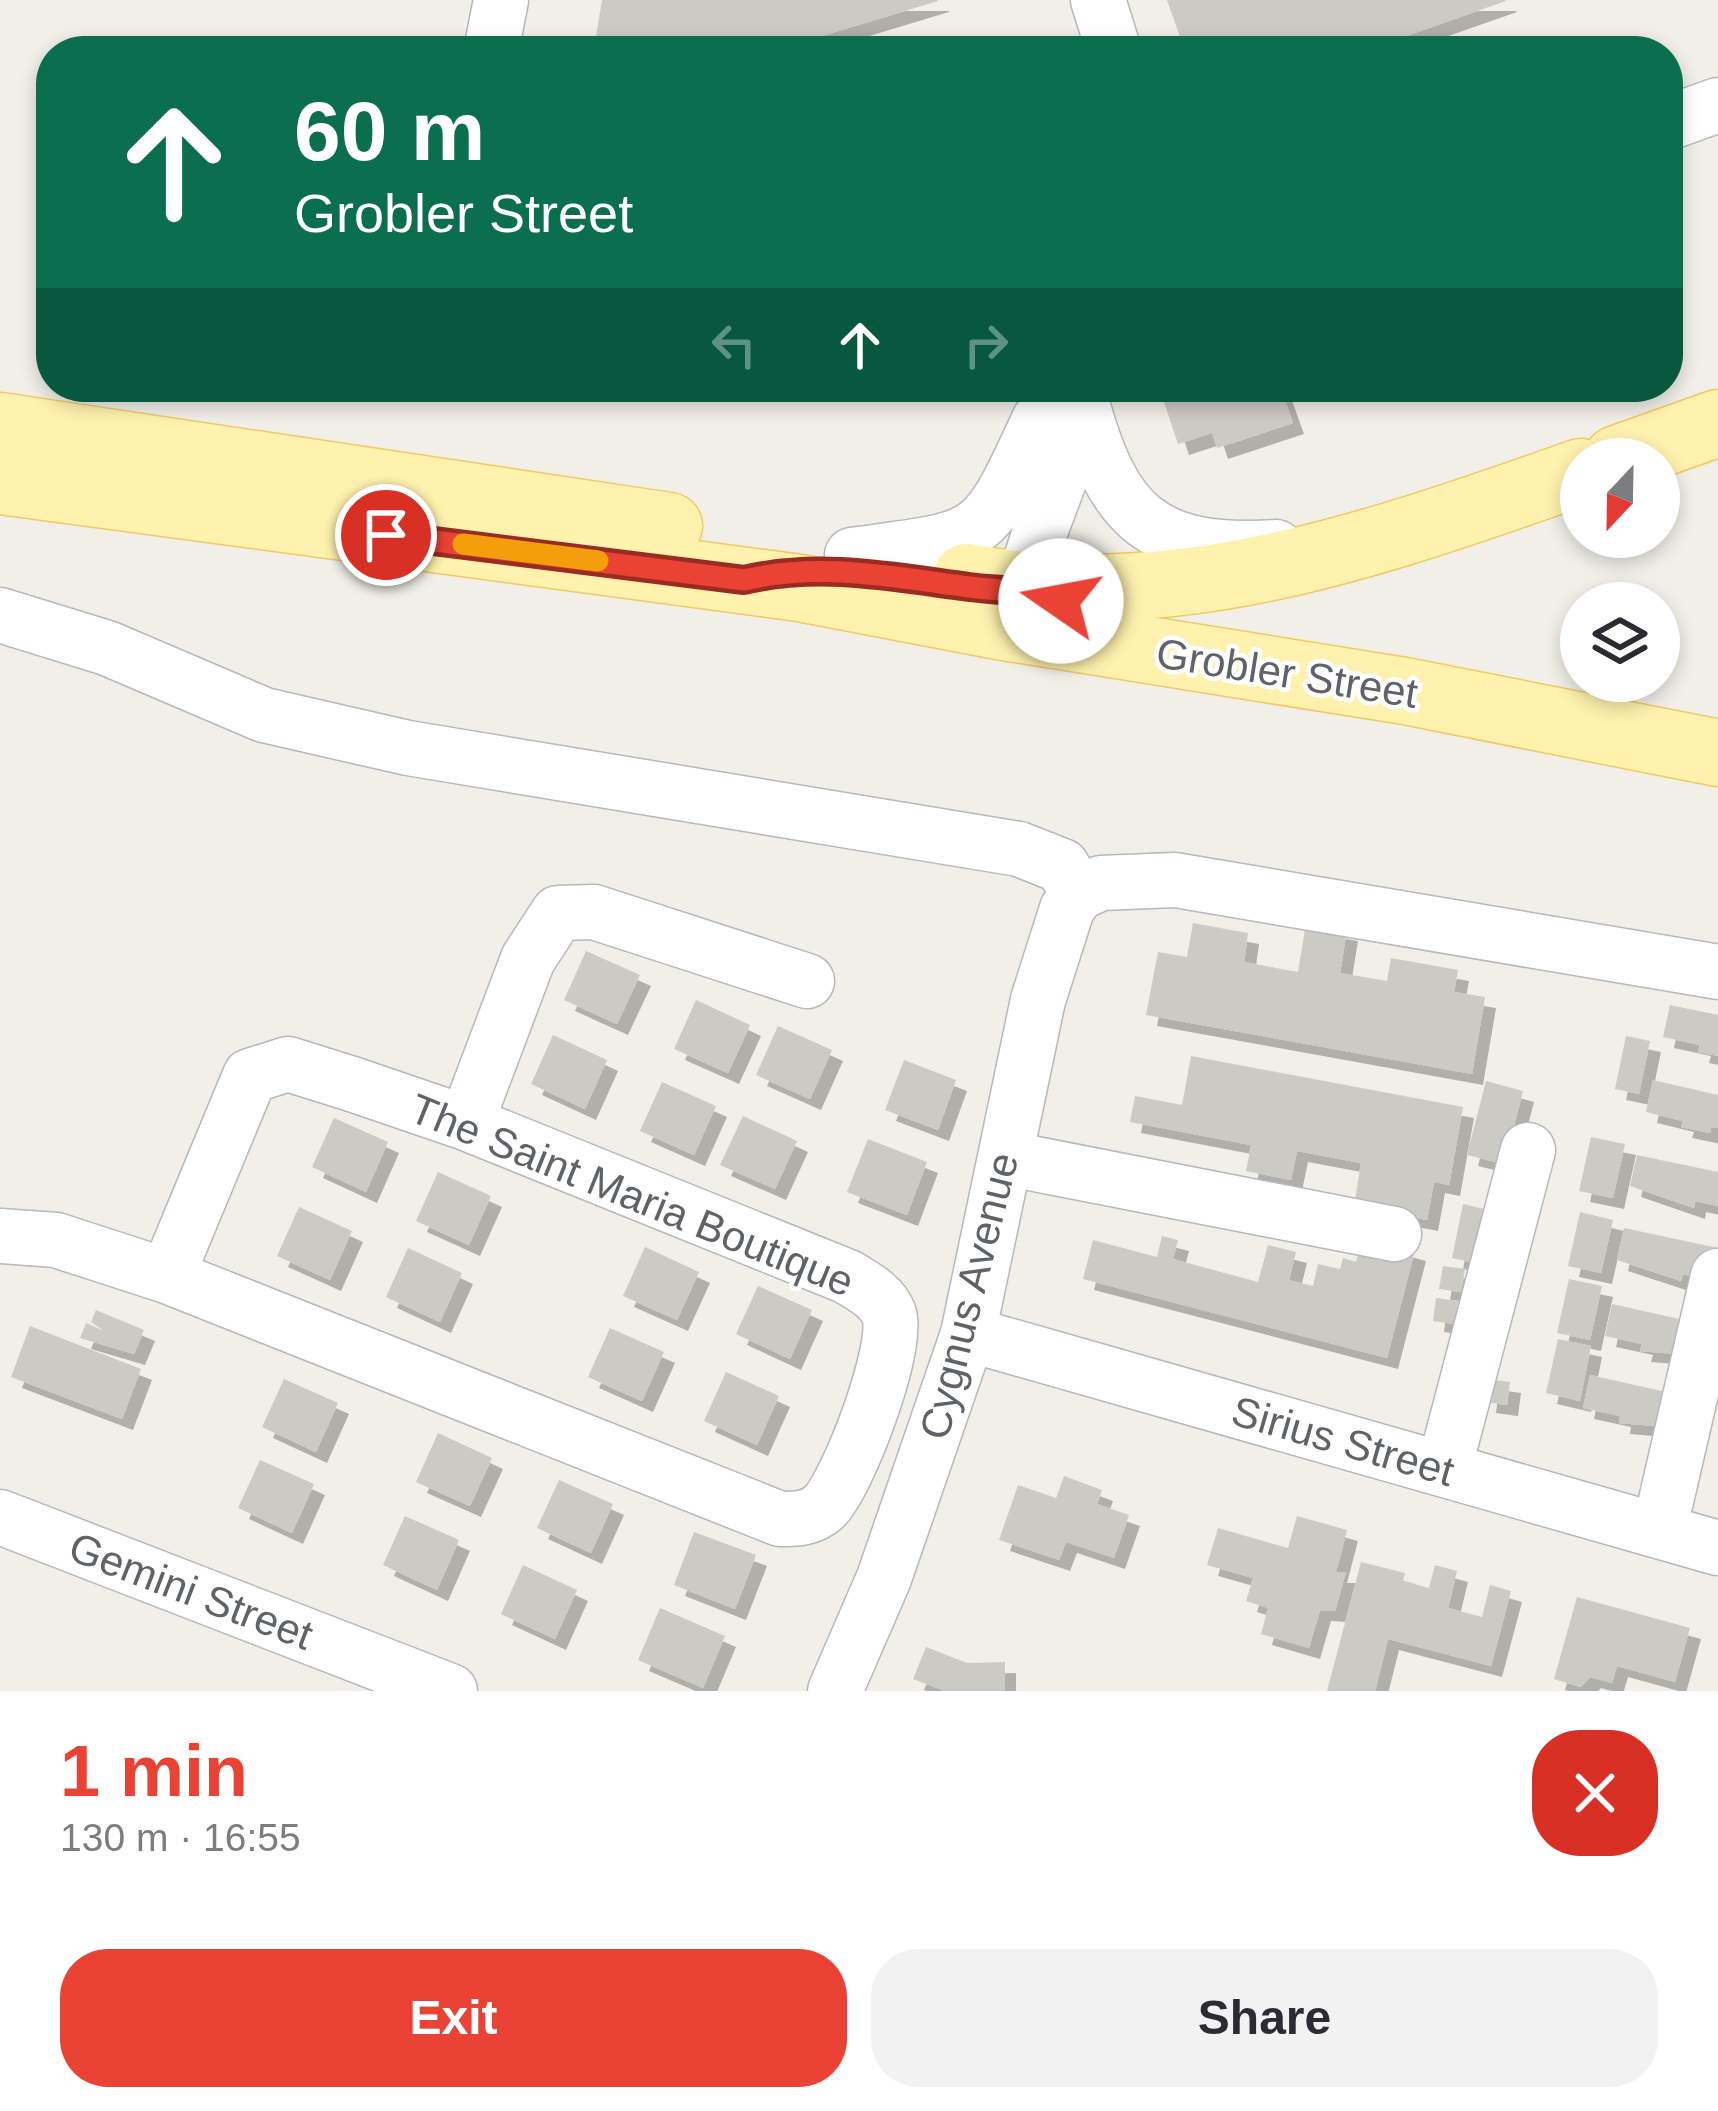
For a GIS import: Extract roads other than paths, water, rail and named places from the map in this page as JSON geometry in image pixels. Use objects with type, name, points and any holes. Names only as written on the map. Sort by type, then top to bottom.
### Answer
[{"type":"main road","points":[[1676,438],[1718,423]]},
{"type":"main road","points":[[0,426],[852,555],[1029,564],[1123,589],[1227,578],[1415,530],[1560,479]]},
{"type":"main road","name":"Grobler Street","points":[[0,481],[744,580],[1405,691],[1718,753]]},
{"type":"main road","points":[[744,580],[808,568],[983,589],[1029,564],[1405,691]]},
{"type":"street","points":[[494,36],[501,0]]},
{"type":"street","points":[[1098,0],[1109,36]]},
{"type":"street","points":[[1683,118],[1718,105]]},
{"type":"street","points":[[852,555],[951,541],[980,527],[994,512],[1060,402]]},
{"type":"street","points":[[1029,564],[1029,489],[1061,402]]},
{"type":"street","points":[[1064,402],[1118,499],[1142,523],[1172,538],[1254,548],[1415,530]]},
{"type":"street","points":[[0,615],[107,648],[264,715],[407,748],[1019,849],[1062,866],[1078,893],[1102,883],[1175,880],[1718,972]]},
{"type":"street","name":"Cygnus Avenue","points":[[835,1691],[884,1578],[968,1334],[1047,966],[1078,893]]},
{"type":"street","points":[[466,1123],[528,959],[544,926],[564,910],[640,926],[807,981]]},
{"type":"street","name":"The Saint Maria Boutique","points":[[0,1236],[56,1240],[167,1276],[764,1516],[798,1519],[828,1503],[887,1355],[891,1321],[879,1298],[848,1277],[466,1123],[288,1064],[267,1066],[250,1076],[167,1276]]},
{"type":"street","points":[[1444,1469],[1528,1150]]},
{"type":"street","points":[[1005,1158],[1394,1234]]},
{"type":"street","points":[[1659,1531],[1718,1276]]},
{"type":"street","name":"Sirius Street","points":[[968,1334],[1718,1548]]},
{"type":"street","name":"Gemini Street","points":[[0,1517],[450,1691]]}]
